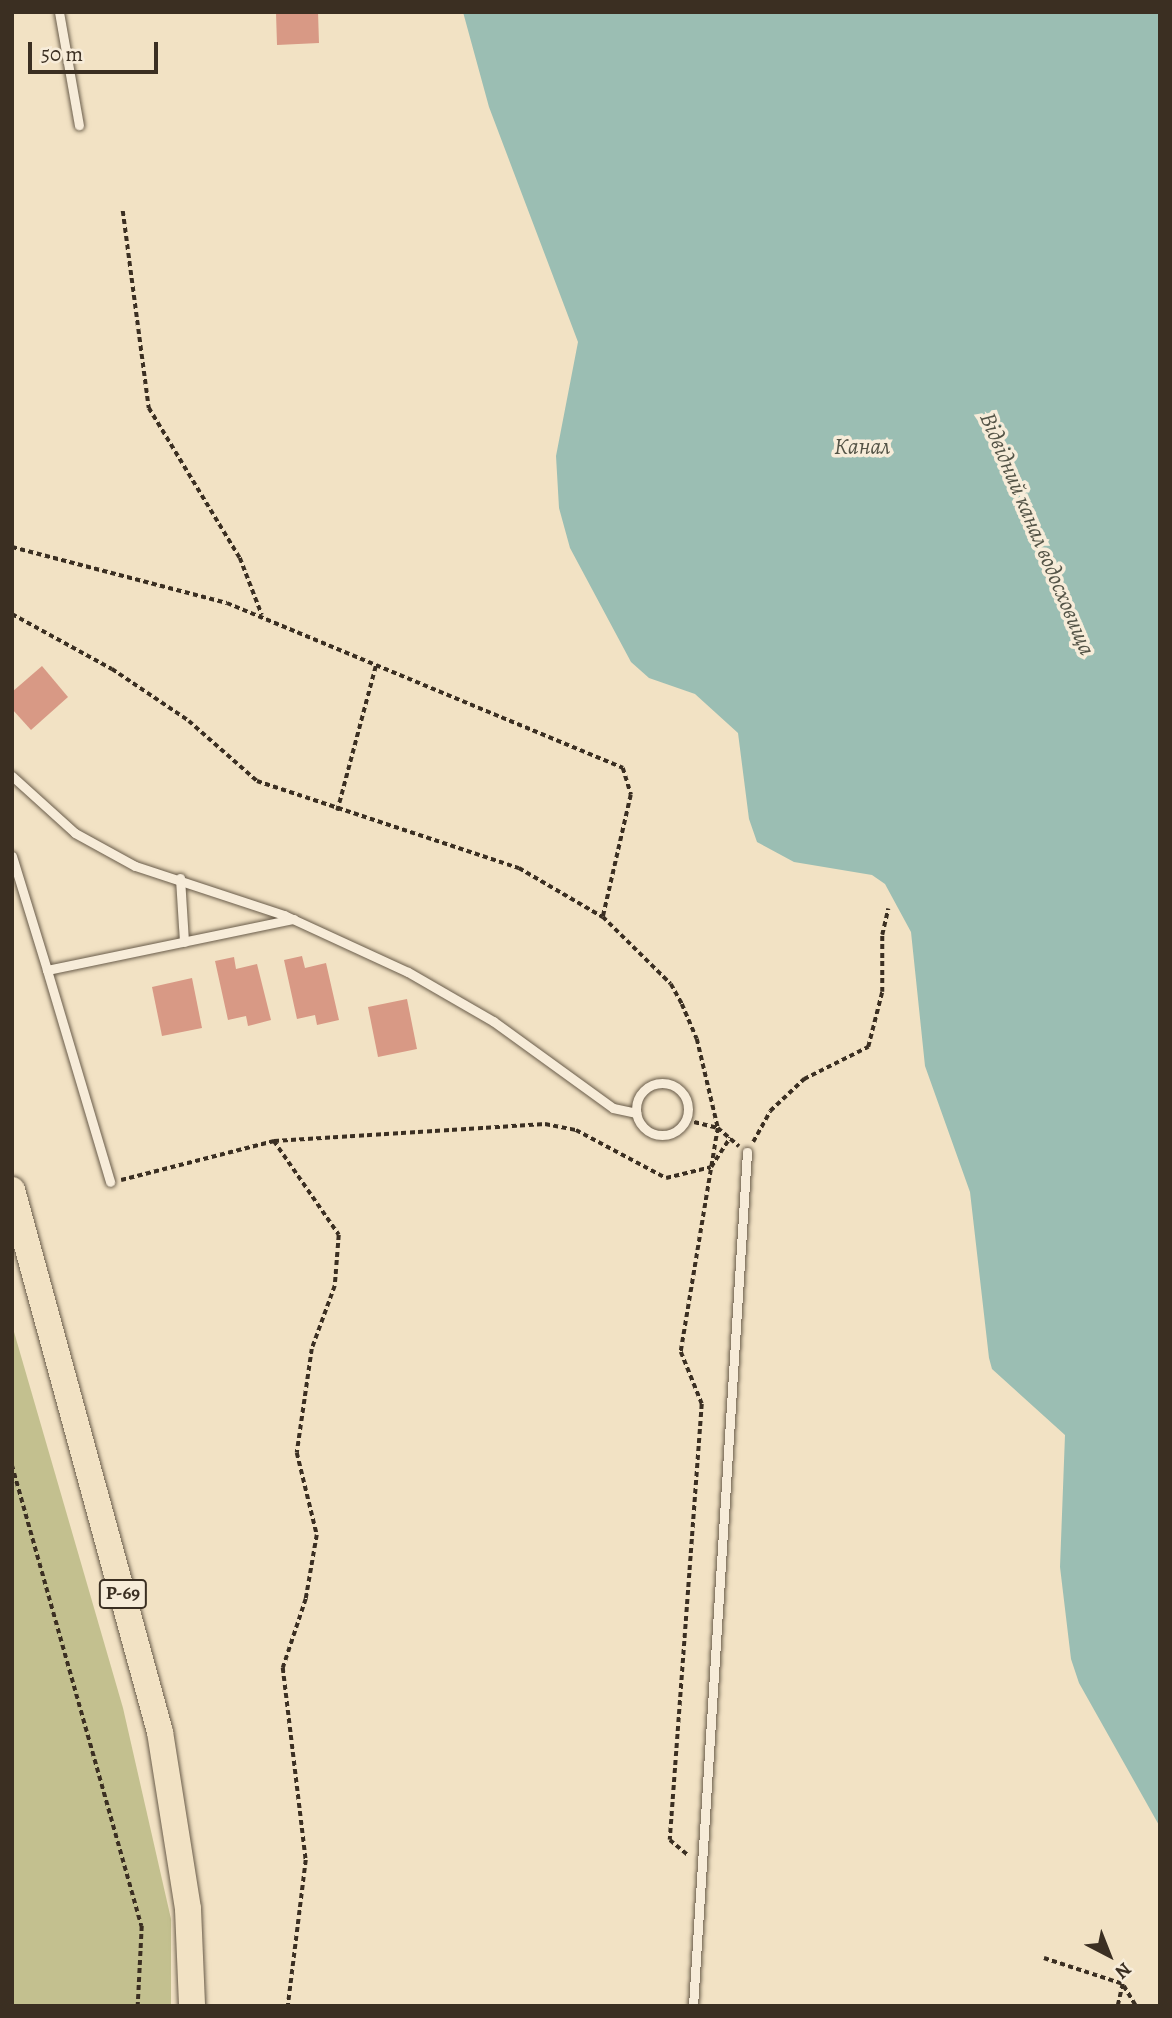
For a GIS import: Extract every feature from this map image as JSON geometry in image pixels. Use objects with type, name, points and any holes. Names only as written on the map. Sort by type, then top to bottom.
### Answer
[{"type":"main road","name":"Р-69","points":[[12,1190],[160,1732],[188,1909],[192,2006]]},
{"type":"lane","points":[[60,12],[79,125]]},
{"type":"lane","points":[[12,776],[75,833],[135,866],[180,878],[294,919],[408,972],[494,1021],[613,1108],[636,1113]]},
{"type":"lane","points":[[12,856],[110,1182]]},
{"type":"lane","points":[[180,878],[184,942]]},
{"type":"lane","points":[[47,970],[294,919]]},
{"type":"lane","points":[[661,1083],[684,1094],[686,1120],[675,1132],[659,1135],[644,1128],[636,1113],[639,1096],[661,1083]]},
{"type":"lane","points":[[693,2006],[704,1868],[747,1152]]},
{"type":"path","points":[[123,211],[149,408],[240,558],[262,617]]},
{"type":"path","points":[[12,547],[152,580],[262,617],[623,768],[631,794],[603,917]]},
{"type":"path","points":[[12,614],[112,669],[189,721],[257,781],[338,811],[519,868],[603,917],[671,984],[697,1038],[718,1128],[681,1352],[702,1404],[670,1840],[704,1868]]},
{"type":"path","points":[[338,811],[376,664]]},
{"type":"path","points":[[686,1120],[718,1128],[747,1152],[770,1111],[804,1079],[868,1047],[882,992],[881,935],[888,909]]},
{"type":"path","points":[[110,1182],[274,1141],[545,1124],[576,1130],[666,1178],[711,1167],[730,1138]]},
{"type":"path","points":[[274,1141],[339,1235],[335,1286],[312,1349],[297,1453],[317,1535],[306,1599],[283,1668],[306,1860],[288,2006]]},
{"type":"path","points":[[12,1465],[142,1926],[138,2006]]},
{"type":"path","points":[[1044,1958],[1123,1984],[1136,2006]]},
{"type":"path","points":[[1118,2006],[1123,1984]]},
{"type":"shaded area","points":[[12,1325],[123,1708],[171,1919],[171,2006],[12,2006]]},
{"type":"water","name":"Канал","points":[[463,12],[1160,12],[1160,1827],[1079,1683],[1071,1659],[1060,1567],[1065,1435],[992,1369],[970,1192],[925,1066],[911,932],[885,884],[872,875],[794,862],[757,842],[749,819],[738,733],[695,694],[649,678],[631,662],[570,548],[559,508],[556,456],[578,342],[489,107]]},
{"type":"building","points":[[276,12],[318,12],[319,43],[277,45]]},
{"type":"building","points":[[42,666],[68,697],[31,730],[12,709],[12,692]]},
{"type":"building","points":[[302,956],[305,968],[326,963],[339,1020],[317,1025],[315,1015],[297,1019],[284,960]]},
{"type":"building","points":[[234,957],[236,969],[257,964],[271,1020],[248,1026],[246,1016],[228,1020],[215,961]]},
{"type":"building","points":[[192,978],[202,1028],[162,1036],[152,987]]},
{"type":"building","points":[[407,999],[417,1049],[378,1057],[368,1007]]},
{"type":"water label","name":"Відвідний канал водосховища","points":[[1037,534]]}]
